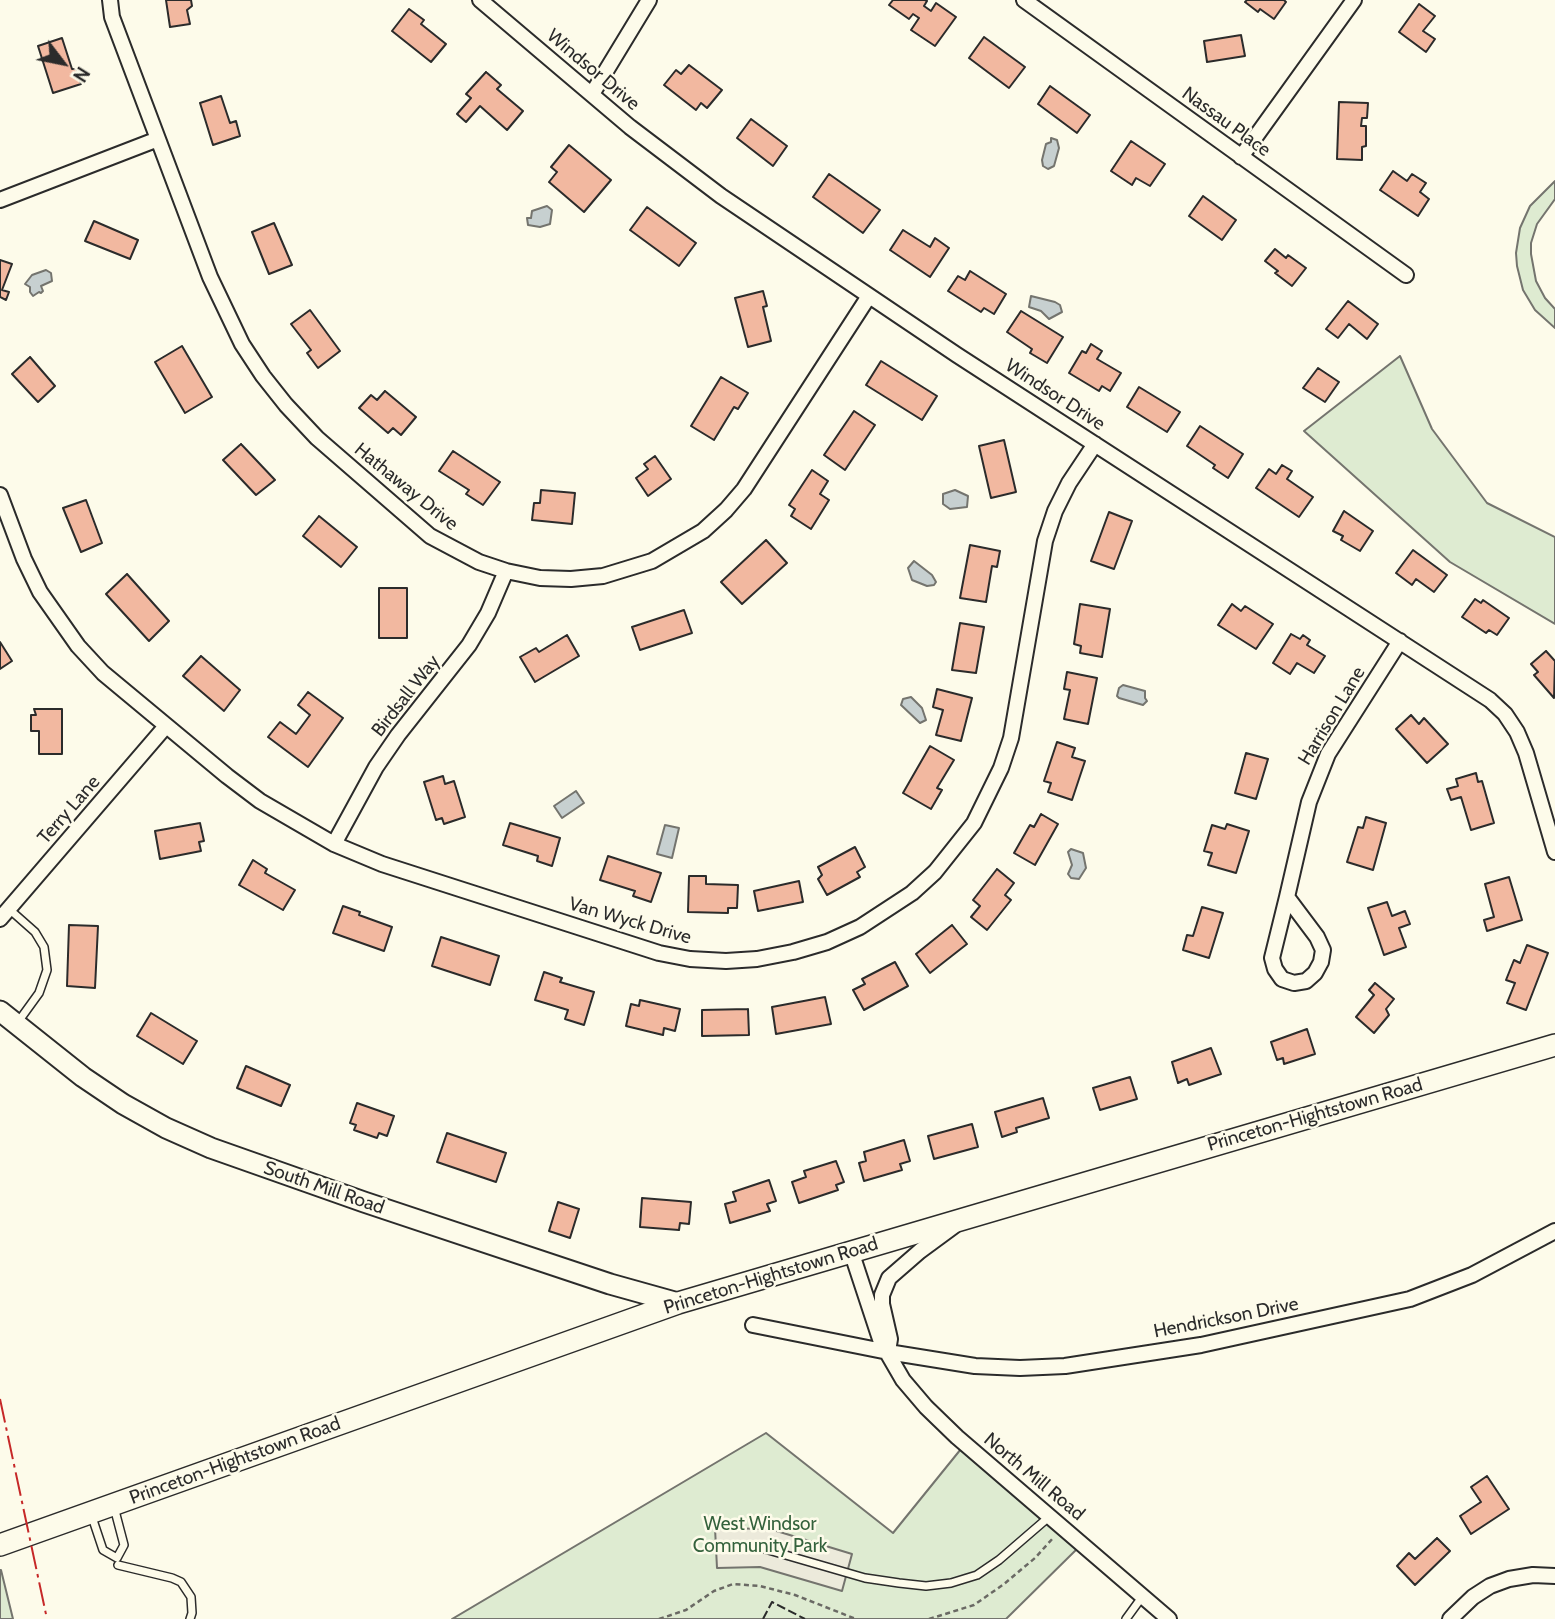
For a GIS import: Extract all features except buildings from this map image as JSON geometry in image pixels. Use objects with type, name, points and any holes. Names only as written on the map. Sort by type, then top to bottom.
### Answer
[{"type":"main road","name":"South Mill Road","points":[[0,1011],[83,1077],[123,1104],[166,1128],[211,1148],[610,1284],[678,1303]]},
{"type":"main road","name":"Princeton-Hightstown Road","points":[[0,1545],[678,1303],[1555,1045]]},
{"type":"street","name":"Hathaway Drive","points":[[110,0],[112,17],[225,310],[262,376],[317,438],[430,536],[454,550],[506,572],[540,578],[603,576],[652,561],[703,531],[744,489],[869,296]]},
{"type":"street","name":"Windsor Drive","points":[[480,0],[592,94],[721,196],[869,296],[1490,700],[1505,714],[1526,753],[1555,852]]},
{"type":"street","points":[[592,94],[649,0]]},
{"type":"street","name":"Nassau Place","points":[[1024,0],[1406,275]]},
{"type":"street","points":[[1241,158],[1354,0]]},
{"type":"street","points":[[0,200],[158,139]]},
{"type":"street","name":"Van Wyck Drive","points":[[0,495],[24,559],[56,617],[78,646],[103,673],[260,801],[334,844],[382,864],[659,953],[690,959],[747,959],[793,952],[827,942],[860,927],[902,900],[935,872],[974,823],[989,796],[1011,738],[1045,541],[1055,511],[1069,483],[1095,444]]},
{"type":"street","name":"Birdsall Way","points":[[334,844],[376,767],[469,645],[506,572]]},
{"type":"street","name":"Harrison Lane","points":[[1287,897],[1317,937],[1323,950],[1315,973],[1306,981],[1282,979],[1275,970],[1272,958],[1309,802],[1324,763],[1400,641]]},
{"type":"street","name":"Terry Lane","points":[[5,914],[166,726]]},
{"type":"street","name":"North Mill Road","points":[[888,1352],[890,1339],[882,1295],[889,1278],[963,1219]]},
{"type":"street","name":"Hendrickson Drive","points":[[888,1352],[975,1366],[1020,1368],[1065,1366],[1201,1345],[1410,1299],[1472,1275],[1555,1231]]},
{"type":"street","name":"North Mill Road","points":[[851,1251],[878,1335],[903,1380],[926,1407],[957,1437],[1169,1619]]},
{"type":"street","points":[[753,1325],[888,1352]]},
{"type":"street","points":[[1450,1619],[1473,1597],[1490,1586],[1521,1577],[1555,1576]]},
{"type":"lane","points":[[5,914],[35,932],[44,947],[47,970],[39,993],[16,1024]]},
{"type":"lane","points":[[91,1513],[103,1550],[117,1558],[124,1545],[114,1504]]},
{"type":"lane","points":[[731,1547],[758,1548],[877,1580],[926,1586],[951,1583],[976,1575],[999,1560],[1050,1516]]},
{"type":"lane","points":[[118,1565],[172,1577],[181,1582],[191,1597],[190,1619]]},
{"type":"lane","points":[[1126,1619],[1143,1596]]},
{"type":"path","points":[[929,1619],[974,1605],[1035,1558],[1063,1527]]},
{"type":"path","points":[[659,1619],[686,1610],[714,1591],[733,1584],[760,1586],[795,1595],[856,1619]]},
{"type":"green space","points":[[1555,181],[1555,199],[1537,224],[1531,243],[1531,254],[1536,281],[1555,309],[1555,328],[1535,310],[1523,290],[1516,253],[1520,228],[1530,206]]},
{"type":"green space","points":[[1400,356],[1432,429],[1487,503],[1555,537],[1555,624],[1450,562],[1304,431]]},
{"type":"green space","name":"West Windsor Community Park","points":[[766,1433],[893,1533],[965,1444],[1081,1545],[1006,1619],[452,1619]]},
{"type":"green space","points":[[1,1570],[13,1619],[0,1619]]},
{"type":"shaded area","points":[[1051,138],[1057,140],[1059,148],[1054,166],[1048,169],[1043,166],[1042,160],[1046,144],[1051,142]]},
{"type":"shaded area","points":[[547,206],[552,210],[550,224],[540,227],[528,225],[527,218],[531,218],[532,211]]},
{"type":"shaded area","points":[[46,270],[51,273],[52,281],[41,286],[43,291],[33,296],[30,287],[25,284],[32,275]]},
{"type":"shaded area","points":[[1031,296],[1055,302],[1060,305],[1062,312],[1049,319],[1041,311],[1029,307]]},
{"type":"shaded area","points":[[955,490],[968,496],[967,507],[950,509],[943,504],[943,494]]},
{"type":"shaded area","points":[[914,561],[932,575],[936,582],[934,585],[927,586],[912,580],[908,568]]},
{"type":"shaded area","points":[[1123,685],[1145,691],[1147,701],[1143,705],[1119,698],[1119,688]]},
{"type":"shaded area","points":[[911,697],[922,708],[926,720],[920,723],[901,705],[903,699]]},
{"type":"shaded area","points":[[576,791],[584,803],[562,818],[554,806]]},
{"type":"shaded area","points":[[665,825],[679,828],[672,858],[657,854]]},
{"type":"shaded area","points":[[1071,849],[1083,853],[1086,868],[1079,879],[1071,878],[1068,874],[1072,865],[1068,852]]},
{"type":"shaded area","points":[[715,1528],[770,1529],[852,1554],[842,1591],[760,1567],[717,1568]]},
{"type":"fence","points":[[763,1619],[772,1602],[805,1619]]},
{"type":"power","points":[[0,1399],[47,1619]]}]
